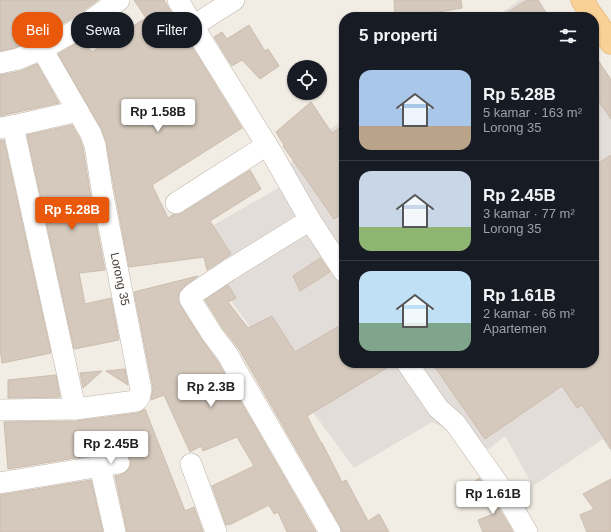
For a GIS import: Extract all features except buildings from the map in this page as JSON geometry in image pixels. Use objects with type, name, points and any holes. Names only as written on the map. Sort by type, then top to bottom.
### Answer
[{"type":"main road","points":[[582,0],[590,12]]},
{"type":"main road","points":[[599,25],[611,43]]},
{"type":"street","points":[[0,63],[18,59],[42,49],[83,26],[119,0]]},
{"type":"street","points":[[178,0],[185,12]]},
{"type":"street","points":[[202,20],[234,0]]},
{"type":"street","points":[[202,41],[266,144],[310,220],[339,264]]},
{"type":"street","name":"Lorong 35","points":[[42,49],[91,134],[95,145],[141,390],[140,396],[136,401],[74,409]]},
{"type":"street","points":[[0,410],[74,409],[68,376],[7,127],[78,111]]},
{"type":"street","points":[[176,203],[266,144]]},
{"type":"street","points":[[310,220],[211,282],[193,294],[190,299],[212,334],[228,355],[330,532]]},
{"type":"street","points":[[410,368],[438,408],[455,424],[501,488],[527,532]]},
{"type":"street","points":[[0,483],[109,464],[115,532]]},
{"type":"street","points":[[191,464],[216,532]]},
{"type":"shaded area","points":[[520,0],[529,0],[537,12],[502,12]]},
{"type":"shaded area","points":[[599,97],[611,113],[611,452],[603,439],[533,486],[505,436],[489,449],[432,422],[354,468],[226,294],[191,238],[280,187],[297,151],[339,123],[339,368],[599,368]]}]
